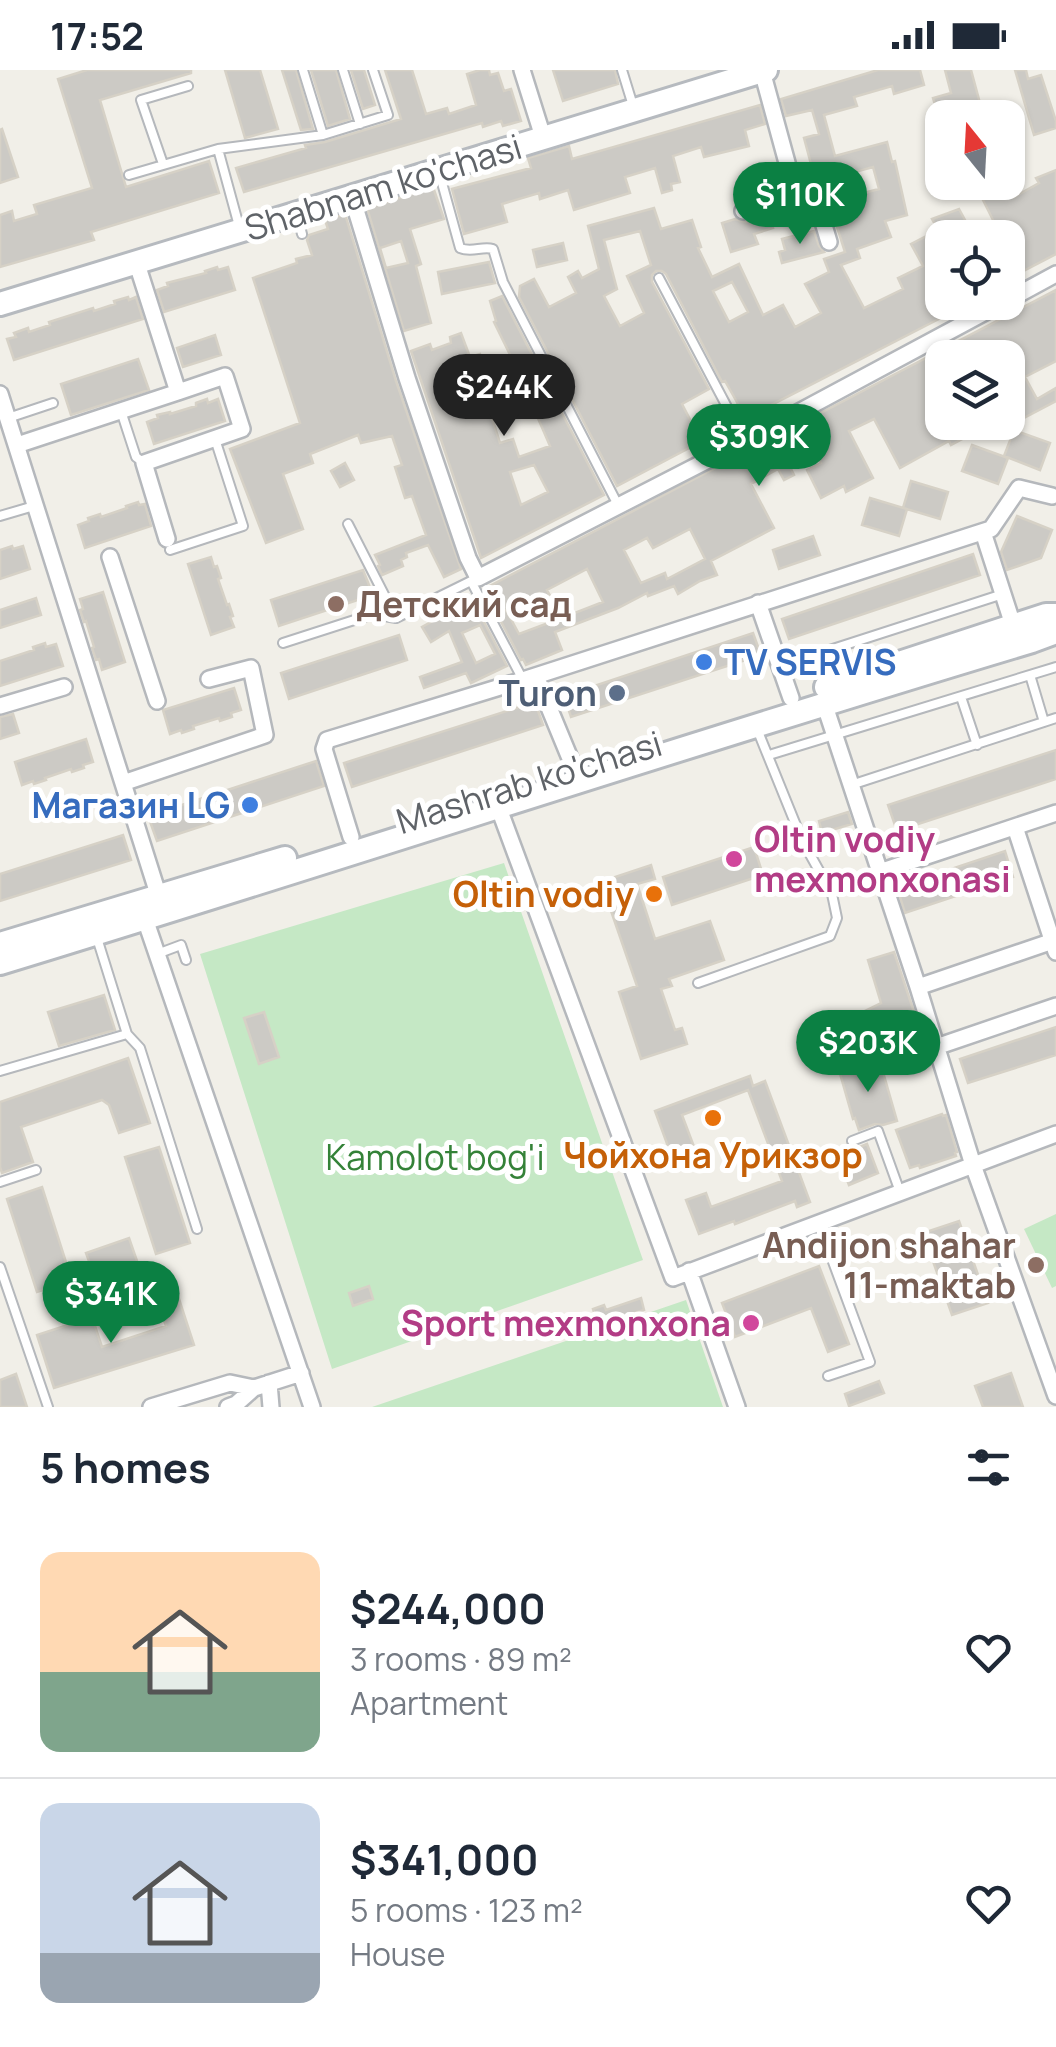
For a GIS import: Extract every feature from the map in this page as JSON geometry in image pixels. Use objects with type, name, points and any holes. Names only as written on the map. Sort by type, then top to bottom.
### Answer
[{"type":"main road","name":"Shabnam ko'chasi","points":[[0,304],[240,231],[299,224],[352,197],[764,71]]},
{"type":"main road","name":"Mashrab ko'chasi","points":[[0,963],[498,806],[706,733],[791,698],[1046,614],[1056,614]]},
{"type":"main road","name":"Mashrab ko'chasi","points":[[0,944],[574,768],[755,724],[1056,632]]},
{"type":"street","points":[[522,70],[543,137]]},
{"type":"street","points":[[764,71],[795,192]]},
{"type":"street","points":[[743,210],[806,188],[814,192],[829,242]]},
{"type":"street","points":[[352,197],[406,378],[475,579],[971,320]]},
{"type":"street","points":[[137,264],[178,392]]},
{"type":"street","points":[[1025,291],[1056,274]]},
{"type":"street","points":[[17,445],[226,376],[242,429],[144,462],[169,545]]},
{"type":"street","points":[[0,394],[159,897]]},
{"type":"street","points":[[351,838],[324,749],[327,740],[983,532],[991,529],[1018,488],[1052,496]]},
{"type":"street","points":[[983,532],[1014,626]]},
{"type":"street","points":[[110,557],[157,700]]},
{"type":"street","points":[[758,603],[791,698]]},
{"type":"street","points":[[123,783],[265,735],[251,668],[209,679]]},
{"type":"street","points":[[529,678],[574,768]]},
{"type":"street","points":[[0,706],[64,688]]},
{"type":"street","points":[[824,703],[974,1165],[1052,1369],[1056,1396]]},
{"type":"street","points":[[498,806],[672,1278],[1056,1134]]},
{"type":"street","points":[[879,872],[1056,813]]},
{"type":"street","points":[[918,987],[1054,947],[1016,827]]},
{"type":"street","points":[[145,919],[312,1407]]},
{"type":"street","points":[[936,1047],[1056,1006]]},
{"type":"street","points":[[689,1272],[737,1407]]},
{"type":"street","points":[[228,1407],[262,1386],[301,1374]]},
{"type":"street","points":[[151,1407],[230,1384],[262,1386]]},
{"type":"street","points":[[262,1386],[271,1407]]},
{"type":"lane","points":[[304,70],[323,135]]},
{"type":"lane","points":[[343,70],[360,124]]},
{"type":"lane","points":[[129,175],[218,149],[323,135],[388,116],[372,70]]},
{"type":"lane","points":[[622,70],[634,110]]},
{"type":"lane","points":[[163,164],[141,100],[188,86]]},
{"type":"lane","points":[[218,149],[240,231]]},
{"type":"lane","points":[[439,170],[460,248],[493,248],[503,282],[619,506]]},
{"type":"lane","points":[[659,278],[745,441]]},
{"type":"lane","points":[[8,418],[53,403]]},
{"type":"lane","points":[[121,412],[136,456],[144,462]]},
{"type":"lane","points":[[169,545],[243,526],[216,439]]},
{"type":"lane","points":[[0,516],[35,505]]},
{"type":"lane","points":[[348,524],[396,618]]},
{"type":"lane","points":[[284,643],[373,614],[396,618],[475,579],[529,678]]},
{"type":"lane","points":[[780,666],[1003,594]]},
{"type":"lane","points":[[769,756],[1056,667]]},
{"type":"lane","points":[[1030,676],[1044,722]]},
{"type":"lane","points":[[960,697],[976,744]]},
{"type":"lane","points":[[851,785],[1056,718]]},
{"type":"lane","points":[[698,984],[830,936],[836,918],[832,894],[802,840],[755,724]]},
{"type":"lane","points":[[96,934],[128,1034],[140,1048],[197,1229]]},
{"type":"lane","points":[[157,954],[181,946],[186,960]]},
{"type":"lane","points":[[0,1072],[128,1034]]},
{"type":"lane","points":[[852,1141],[878,1132],[900,1192]]},
{"type":"lane","points":[[0,1182],[36,1170]]},
{"type":"lane","points":[[819,1223],[870,1362],[828,1376]]},
{"type":"lane","points":[[0,1266],[48,1407]]},
{"type":"green space","name":"Kamolot bog'i","points":[[504,863],[643,1260],[332,1369],[200,954]]},
{"type":"green space","points":[[1056,1214],[1056,1286],[1052,1288],[1024,1229]]},
{"type":"green space","points":[[686,1300],[723,1407],[372,1407]]},
{"type":"building","points":[[87,70],[191,70],[100,100],[126,187],[209,161],[219,193],[91,232],[94,240],[0,267],[0,215],[12,211],[14,221],[37,214],[34,205],[92,188],[58,79]]},
{"type":"building","points":[[225,70],[260,70],[278,129],[245,138]]},
{"type":"building","points":[[282,70],[296,70],[313,129],[301,130]]},
{"type":"building","points":[[311,70],[336,70],[350,119],[328,126]]},
{"type":"building","points":[[351,70],[364,70],[375,105],[363,109]]},
{"type":"building","points":[[385,70],[412,70],[426,114],[447,108],[449,114],[476,105],[467,74],[480,70],[489,70],[490,75],[498,73],[504,91],[511,89],[521,121],[503,126],[501,121],[483,127],[482,123],[244,192],[236,168],[401,119]]},
{"type":"building","points":[[553,70],[615,70],[618,84],[563,101]]},
{"type":"building","points":[[878,70],[920,70],[924,85],[894,94],[892,86],[854,97],[857,106],[824,115],[835,156],[887,142],[907,215],[885,221],[891,237],[857,249],[860,258],[841,265],[864,308],[903,289],[898,278],[923,266],[911,244],[925,237],[925,320],[937,320],[742,420],[735,406],[738,404],[725,381],[722,382],[666,274],[656,271],[652,282],[709,389],[682,404],[694,427],[722,413],[729,427],[617,486],[519,297],[520,286],[534,279],[549,307],[576,293],[568,277],[578,271],[582,278],[599,269],[588,226],[654,208],[661,229],[692,220],[701,247],[698,248],[712,277],[739,264],[763,315],[783,305],[795,327],[821,313],[805,284],[829,272],[824,259],[845,252],[829,202],[879,189],[873,167],[819,182],[815,179],[804,138],[819,134],[812,110],[786,116],[781,99]],"holes":[[[640,231],[651,265],[627,276],[644,313],[620,326],[604,296],[617,289],[604,240]],[[732,282],[748,312],[729,322],[713,291]]]},
{"type":"building","points":[[945,70],[971,70],[979,100],[934,100],[951,93]]},
{"type":"building","points":[[1015,70],[1026,70],[1028,79],[1041,75],[1056,128],[1034,135]]},
{"type":"building","points":[[760,105],[765,124],[745,130],[749,146],[704,157],[701,147],[673,156],[680,182],[671,184],[672,190],[662,193],[655,168],[625,177],[630,193],[574,210],[568,190],[540,199],[539,193],[502,204],[507,222],[464,234],[452,189],[531,168],[528,158],[569,146],[572,159]]},
{"type":"building","points":[[0,130],[18,177],[0,183]]},
{"type":"building","points":[[1056,170],[1056,254],[1025,270],[1025,220],[993,220],[983,200],[1025,200],[1025,191],[1039,183],[1036,178]]},
{"type":"building","points":[[433,187],[444,219],[410,229],[421,264],[416,266],[431,323],[404,331],[367,208]],"holes":[[[401,241],[408,263],[386,268],[380,248]]]},
{"type":"building","points":[[959,209],[965,220],[932,219]]},
{"type":"building","points":[[345,214],[396,381],[461,569],[444,577],[428,545],[406,553],[407,557],[401,560],[403,566],[382,575],[378,566],[375,555],[426,535],[412,496],[405,498],[395,467],[402,465],[392,436],[361,443],[358,435],[310,454],[313,463],[283,474],[303,529],[266,543],[230,449],[300,423],[253,278],[312,255],[309,235],[328,229],[325,220]]},
{"type":"building","points":[[768,214],[773,228],[754,234],[758,244],[731,252],[722,223],[735,219],[746,222]]},
{"type":"building","points":[[814,231],[824,252],[782,263],[782,239]]},
{"type":"building","points":[[563,243],[567,260],[537,267],[533,250]]},
{"type":"building","points":[[489,262],[495,283],[442,294],[438,272]]},
{"type":"building","points":[[217,267],[228,267],[235,290],[164,312],[157,290]]},
{"type":"building","points":[[1056,290],[1056,361],[1025,377],[1025,340],[960,340],[999,320],[1025,320],[1025,306]]},
{"type":"building","points":[[502,296],[604,495],[481,558],[411,351],[430,344],[432,350],[451,343],[450,337],[461,333],[470,357],[480,354],[490,385],[519,373],[494,322],[490,301]],"holes":[[[526,406],[529,411],[534,409],[550,446],[519,457],[513,439],[500,443],[492,418]],[[534,465],[548,492],[521,505],[510,472]]]},
{"type":"building","points":[[136,297],[143,319],[14,360],[7,339],[16,337],[14,333],[28,328],[29,332]]},
{"type":"building","points":[[215,335],[221,355],[183,367],[177,348]]},
{"type":"building","points":[[925,358],[925,440],[960,440],[951,445],[949,441],[900,468],[874,419],[849,431],[873,478],[846,492],[844,486],[821,498],[807,470],[821,463],[809,440],[783,453],[794,475],[784,480],[778,469],[751,484],[774,528],[711,561],[717,575],[678,594],[674,586],[648,596],[647,593],[555,632],[562,650],[526,665],[484,589]],"holes":[[[690,529],[705,559],[667,579],[665,573],[641,583],[624,550],[647,538],[653,548]],[[587,569],[603,602],[562,618],[547,590]],[[539,593],[551,622],[519,634],[506,610]]]},
{"type":"building","points":[[138,359],[149,390],[71,415],[61,384]]},
{"type":"building","points":[[1025,377],[1037,399],[1056,388],[1056,401],[1025,417]]},
{"type":"building","points":[[207,399],[208,403],[218,399],[225,421],[154,444],[147,422]]},
{"type":"building","points":[[1025,434],[1050,443],[1040,470],[1004,456],[1010,440],[1025,440]]},
{"type":"building","points":[[972,445],[1008,458],[998,484],[962,471]]},
{"type":"building","points":[[345,463],[354,480],[340,487],[331,471]]},
{"type":"building","points":[[911,481],[948,492],[940,519],[903,508]]},
{"type":"building","points":[[870,498],[907,509],[899,536],[862,525]]},
{"type":"building","points":[[138,502],[145,504],[151,526],[85,548],[78,525]]},
{"type":"building","points":[[1017,516],[1052,530],[1041,558],[1007,570],[1001,552]]},
{"type":"building","points":[[813,536],[820,555],[779,569],[773,550]]},
{"type":"building","points":[[23,546],[30,569],[0,579],[0,550]]},
{"type":"building","points":[[973,554],[980,575],[789,639],[782,619]]},
{"type":"building","points":[[211,557],[234,627],[211,635],[188,564]]},
{"type":"building","points":[[363,570],[373,595],[279,626],[271,600]]},
{"type":"building","points":[[103,592],[125,662],[102,670],[80,610],[80,599]]},
{"type":"building","points":[[471,597],[507,666],[471,683],[466,673],[424,688],[420,677],[462,662],[449,631],[431,642],[422,627]],"holes":[[[480,625],[495,654],[476,663],[462,633]]]},
{"type":"building","points":[[36,598],[41,615],[0,628],[0,610]]},
{"type":"building","points":[[753,633],[761,655],[571,717],[564,696]]},
{"type":"building","points":[[399,635],[407,660],[289,699],[281,673]]},
{"type":"building","points":[[45,643],[46,647],[56,644],[63,666],[0,686],[0,661]]},
{"type":"building","points":[[234,688],[241,710],[231,713],[232,717],[170,734],[163,710]]},
{"type":"building","points":[[535,702],[543,725],[352,787],[344,763]]},
{"type":"building","points":[[13,714],[19,733],[0,739],[0,717]]},
{"type":"building","points":[[86,739],[93,762],[72,772],[71,769],[22,785],[15,762]]},
{"type":"building","points":[[1056,750],[1056,779],[897,831],[888,805]]},
{"type":"building","points":[[316,761],[324,786],[157,841],[148,816]]},
{"type":"building","points":[[848,812],[852,824],[822,833],[819,821]]},
{"type":"building","points":[[123,835],[131,860],[0,901],[0,874]]},
{"type":"building","points":[[754,847],[763,875],[672,905],[663,877]]},
{"type":"building","points":[[1005,851],[1013,877],[905,913],[897,887]]},
{"type":"building","points":[[651,865],[655,879],[637,884],[655,939],[710,921],[724,960],[669,979],[672,986],[661,989],[675,1030],[682,1028],[687,1044],[641,1059],[619,992],[637,986],[609,905],[620,902],[612,878]]},
{"type":"building","points":[[894,952],[921,1033],[917,1038],[874,1053],[861,1013],[881,1003],[868,960]]},
{"type":"building","points":[[104,995],[115,1030],[59,1046],[48,1012]]},
{"type":"building","points":[[264,1012],[279,1057],[259,1064],[244,1018]]},
{"type":"building","points":[[1056,1027],[1056,1055],[968,1083],[960,1059]]},
{"type":"building","points":[[128,1058],[150,1123],[119,1133],[109,1105],[102,1100],[21,1127],[33,1162],[2,1173],[0,1102]]},
{"type":"building","points":[[875,1058],[897,1121],[859,1130],[839,1070]]},
{"type":"building","points":[[750,1076],[753,1086],[765,1081],[810,1202],[797,1207],[795,1201],[699,1234],[686,1200],[706,1193],[711,1207],[782,1181],[748,1090],[682,1115],[696,1152],[673,1160],[655,1111]]},
{"type":"building","points":[[946,1115],[956,1156],[910,1168],[896,1130]]},
{"type":"building","points":[[867,1144],[878,1173],[849,1185],[838,1156]]},
{"type":"building","points":[[159,1147],[190,1243],[156,1254],[125,1157]]},
{"type":"building","points":[[42,1187],[72,1281],[37,1292],[7,1199]]},
{"type":"building","points":[[959,1221],[988,1303],[952,1315],[923,1233]]},
{"type":"building","points":[[129,1238],[137,1261],[94,1275],[86,1253]]},
{"type":"building","name":"Sport mexmonxona","points":[[819,1266],[849,1344],[828,1352],[811,1308],[735,1337],[722,1303]]},
{"type":"building","points":[[369,1286],[373,1299],[353,1306],[349,1293]]},
{"type":"building","points":[[177,1293],[194,1345],[54,1388],[37,1335],[92,1317],[102,1347],[166,1326],[157,1300]]},
{"type":"building","points":[[641,1298],[644,1310],[598,1325],[593,1309],[604,1305],[606,1310]]},
{"type":"building","points":[[1011,1373],[1023,1407],[983,1407],[975,1386]]},
{"type":"building","points":[[16,1374],[27,1407],[0,1407],[0,1380]]},
{"type":"building","points":[[879,1381],[884,1393],[849,1406],[845,1394]]},
{"type":"place","name":"Детский сад","points":[[336,604]]},
{"type":"place","name":"TV SERVIS","points":[[704,662]]},
{"type":"place","name":"Turon","points":[[617,693]]},
{"type":"place","name":"Магазин LG","points":[[250,805]]},
{"type":"place","name":"Oltin vodiy mexmonxonasi","points":[[734,859]]},
{"type":"place","name":"Oltin vodiy","points":[[654,894]]},
{"type":"place","name":"Чойхона Урикзор","points":[[713,1118]]},
{"type":"place","name":"Andijon shahar 11-maktab","points":[[1036,1265]]},
{"type":"place","name":"Sport mexmonxona","points":[[751,1323]]}]
